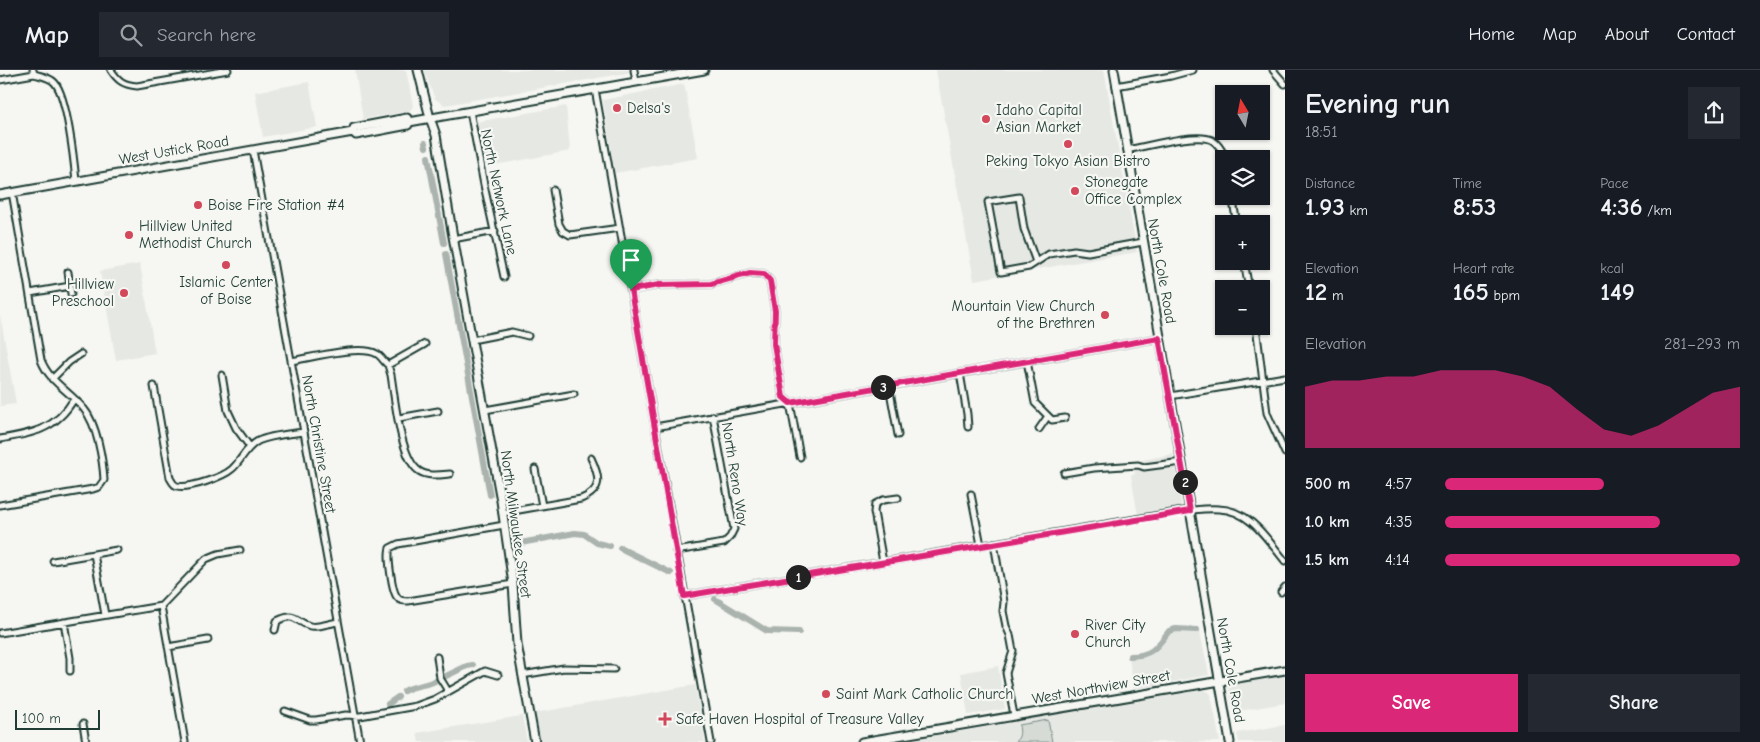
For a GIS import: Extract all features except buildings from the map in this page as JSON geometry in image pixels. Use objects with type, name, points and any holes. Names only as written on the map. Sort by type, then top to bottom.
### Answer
[{"type":"main road","name":"North Milwaukee Street","points":[[418,70],[436,135],[453,239],[485,410],[513,584],[515,632],[535,742]]},
{"type":"main road","name":"West Ustick Road","points":[[0,194],[353,132],[356,135],[408,126],[409,122],[430,118],[704,70]]},
{"type":"main road","name":"North Cole Road","points":[[1114,70],[1230,742]]},
{"type":"main road","name":"West Northview Street","points":[[862,742],[1285,670]]},
{"type":"street","points":[[111,70],[124,84],[137,86],[228,70]]},
{"type":"street","points":[[634,70],[636,82]]},
{"type":"street","points":[[1116,86],[1193,70]]},
{"type":"street","points":[[1273,70],[1285,84]]},
{"type":"street","points":[[0,80],[34,72],[54,83],[62,95],[76,181]]},
{"type":"street","points":[[595,89],[711,742]]},
{"type":"street","name":"North Network Lane","points":[[470,111],[504,277]]},
{"type":"street","points":[[1127,150],[1197,137],[1213,140],[1222,150]]},
{"type":"street","name":"North Christine Street","points":[[253,150],[360,742]]},
{"type":"street","points":[[552,190],[559,224],[563,231],[570,235],[620,228]]},
{"type":"street","points":[[0,505],[93,489],[102,484],[104,476],[91,419],[84,408],[46,372],[41,360],[12,192]]},
{"type":"street","points":[[1036,262],[1024,229],[1019,196],[988,202],[1001,272],[1029,267],[1049,254],[1074,250],[1088,252],[1143,242]]},
{"type":"street","points":[[453,239],[495,231]]},
{"type":"street","points":[[68,272],[71,294]]},
{"type":"street","points":[[631,290],[659,285],[711,284],[750,273],[764,274],[770,281],[775,311],[774,344],[783,397],[790,403],[800,457]]},
{"type":"street","points":[[30,293],[70,286]]},
{"type":"street","points":[[472,340],[512,332],[528,336]]},
{"type":"street","points":[[1257,335],[1267,413],[1285,453]]},
{"type":"street","points":[[655,427],[1159,338]]},
{"type":"street","points":[[388,365],[426,344]]},
{"type":"street","points":[[291,361],[354,350],[367,350],[377,354],[388,365],[404,449],[410,462],[420,472],[434,475],[450,474]]},
{"type":"street","points":[[52,379],[69,362],[81,354]]},
{"type":"street","points":[[1027,361],[1035,404],[1052,420],[1065,418]]},
{"type":"street","points":[[960,373],[968,427]]},
{"type":"street","points":[[222,375],[228,411],[236,428],[250,447]]},
{"type":"street","points":[[1170,396],[1285,377]]},
{"type":"street","points":[[154,386],[170,478],[173,484],[179,487],[212,480],[224,475],[234,468],[250,447],[264,439],[304,432]]},
{"type":"street","points":[[889,386],[898,435]]},
{"type":"street","points":[[485,410],[574,394]]},
{"type":"street","points":[[0,439],[33,434],[45,428],[70,406],[74,399]]},
{"type":"street","points":[[399,418],[438,411]]},
{"type":"street","name":"North Reno Way","points":[[676,551],[724,543],[734,529],[713,416]]},
{"type":"street","points":[[1038,429],[1048,416]]},
{"type":"street","points":[[502,513],[581,499],[592,493],[598,484],[598,477],[592,458]]},
{"type":"street","points":[[1064,473],[1094,468],[1138,465],[1144,467],[1182,462]]},
{"type":"street","points":[[535,470],[542,506]]},
{"type":"street","points":[[971,494],[981,546]]},
{"type":"street","points":[[883,562],[874,512],[875,504],[883,500],[898,498]]},
{"type":"street","points":[[684,596],[994,543],[1218,508],[1240,514],[1251,521],[1285,561]]},
{"type":"street","points":[[504,525],[398,544],[390,548],[388,556],[395,595],[401,601],[513,584]]},
{"type":"street","points":[[994,543],[1004,602],[1003,611],[1013,651],[1006,673],[1014,716]]},
{"type":"street","points":[[53,561],[117,550]]},
{"type":"street","points":[[0,633],[161,606],[206,559],[218,554],[240,550]]},
{"type":"street","points":[[94,554],[105,615]]},
{"type":"street","points":[[1281,592],[1285,587]]},
{"type":"street","points":[[161,606],[185,742]]},
{"type":"street","points":[[275,630],[277,620],[289,616],[313,626],[338,622]]},
{"type":"street","points":[[64,622],[70,658],[70,671]]},
{"type":"street","points":[[168,647],[208,640]]},
{"type":"street","points":[[436,657],[440,678],[448,691]]},
{"type":"street","points":[[522,675],[564,668],[614,670]]},
{"type":"street","points":[[285,712],[310,720],[416,706],[430,701],[485,671],[498,675]]},
{"type":"street","points":[[83,724],[86,742]]},
{"type":"shaded area","points":[[355,70],[406,70],[413,106],[410,111],[363,119]]},
{"type":"shaded area","points":[[424,70],[643,70],[445,105],[435,99]]},
{"type":"shaded area","points":[[936,70],[1104,70],[1137,252],[974,280]]},
{"type":"shaded area","points":[[309,82],[317,127],[263,137],[255,92]]},
{"type":"shaded area","points":[[684,84],[698,158],[615,173],[603,100]]},
{"type":"shaded area","points":[[566,106],[570,151],[484,167],[476,122]]},
{"type":"shaded area","name":"Hillview Preschool","points":[[140,264],[155,353],[116,360],[100,271]]},
{"type":"shaded area","points":[[0,315],[16,404],[0,406]]},
{"type":"shaded area","points":[[1173,454],[1182,506],[1138,516],[1131,475],[1135,474],[1133,462]]},
{"type":"shaded area","points":[[1171,631],[1200,632],[1209,675],[1134,689],[1129,658],[1137,659],[1157,649]]},
{"type":"shaded area","points":[[998,666],[1005,709],[968,715],[961,673]]},
{"type":"shaded area","points":[[1285,675],[1285,703],[1233,712],[1228,685]]},
{"type":"shaded area","points":[[695,685],[705,742],[540,742],[535,713]]},
{"type":"shaded area","points":[[1204,690],[1211,695],[1220,742],[899,742]]},
{"type":"shaded area","points":[[522,716],[527,742],[419,742],[417,733]]},
{"type":"shaded area","points":[[1048,720],[1052,742],[1014,742],[1019,737],[1019,725]]},
{"type":"shaded area","points":[[1285,725],[1285,742],[1239,742],[1237,733]]},
{"type":"waterway","points":[[425,143],[426,147]]},
{"type":"waterway","points":[[428,157],[444,243]]},
{"type":"waterway","points":[[446,254],[490,495]]},
{"type":"waterway","points":[[515,544],[575,533],[584,534],[597,543],[610,546]]},
{"type":"waterway","points":[[620,548],[671,573]]},
{"type":"waterway","points":[[715,599],[767,631],[799,632]]},
{"type":"waterway","points":[[1130,656],[1138,656],[1153,650],[1169,631],[1176,629],[1197,630]]},
{"type":"waterway","points":[[444,677],[473,665]]},
{"type":"waterway","points":[[404,691],[435,681]]},
{"type":"waterway","points":[[388,704],[398,697]]},
{"type":"place","name":"Delsa's","points":[[617,108]]},
{"type":"place","name":"Idaho Capital Asian Market","points":[[986,119]]},
{"type":"place","name":"Peking Tokyo Asian Bistro","points":[[1068,144]]},
{"type":"place","name":"Stonegate Office Complex","points":[[1075,191]]},
{"type":"place","name":"Boise Fire Station #4","points":[[198,205]]},
{"type":"place","name":"Hillview United Methodist Church","points":[[129,235]]},
{"type":"place","name":"Islamic Center of Boise","points":[[226,265]]},
{"type":"place","name":"Hillview Preschool","points":[[124,293]]},
{"type":"place","name":"Mountain View Church of the Brethren","points":[[1105,315]]},
{"type":"place","name":"River City Church","points":[[1075,634]]},
{"type":"place","name":"Saint Mark Catholic Church","points":[[826,694]]},
{"type":"place","name":"Safe Haven Hospital of Treasure Valley","points":[[665,719]]},
{"type":"route","points":[[750,273],[764,274],[770,281],[775,311],[774,344],[783,397],[790,403],[1159,338],[1190,511],[684,596],[631,290],[659,285],[711,284],[731,280],[750,273]]}]
